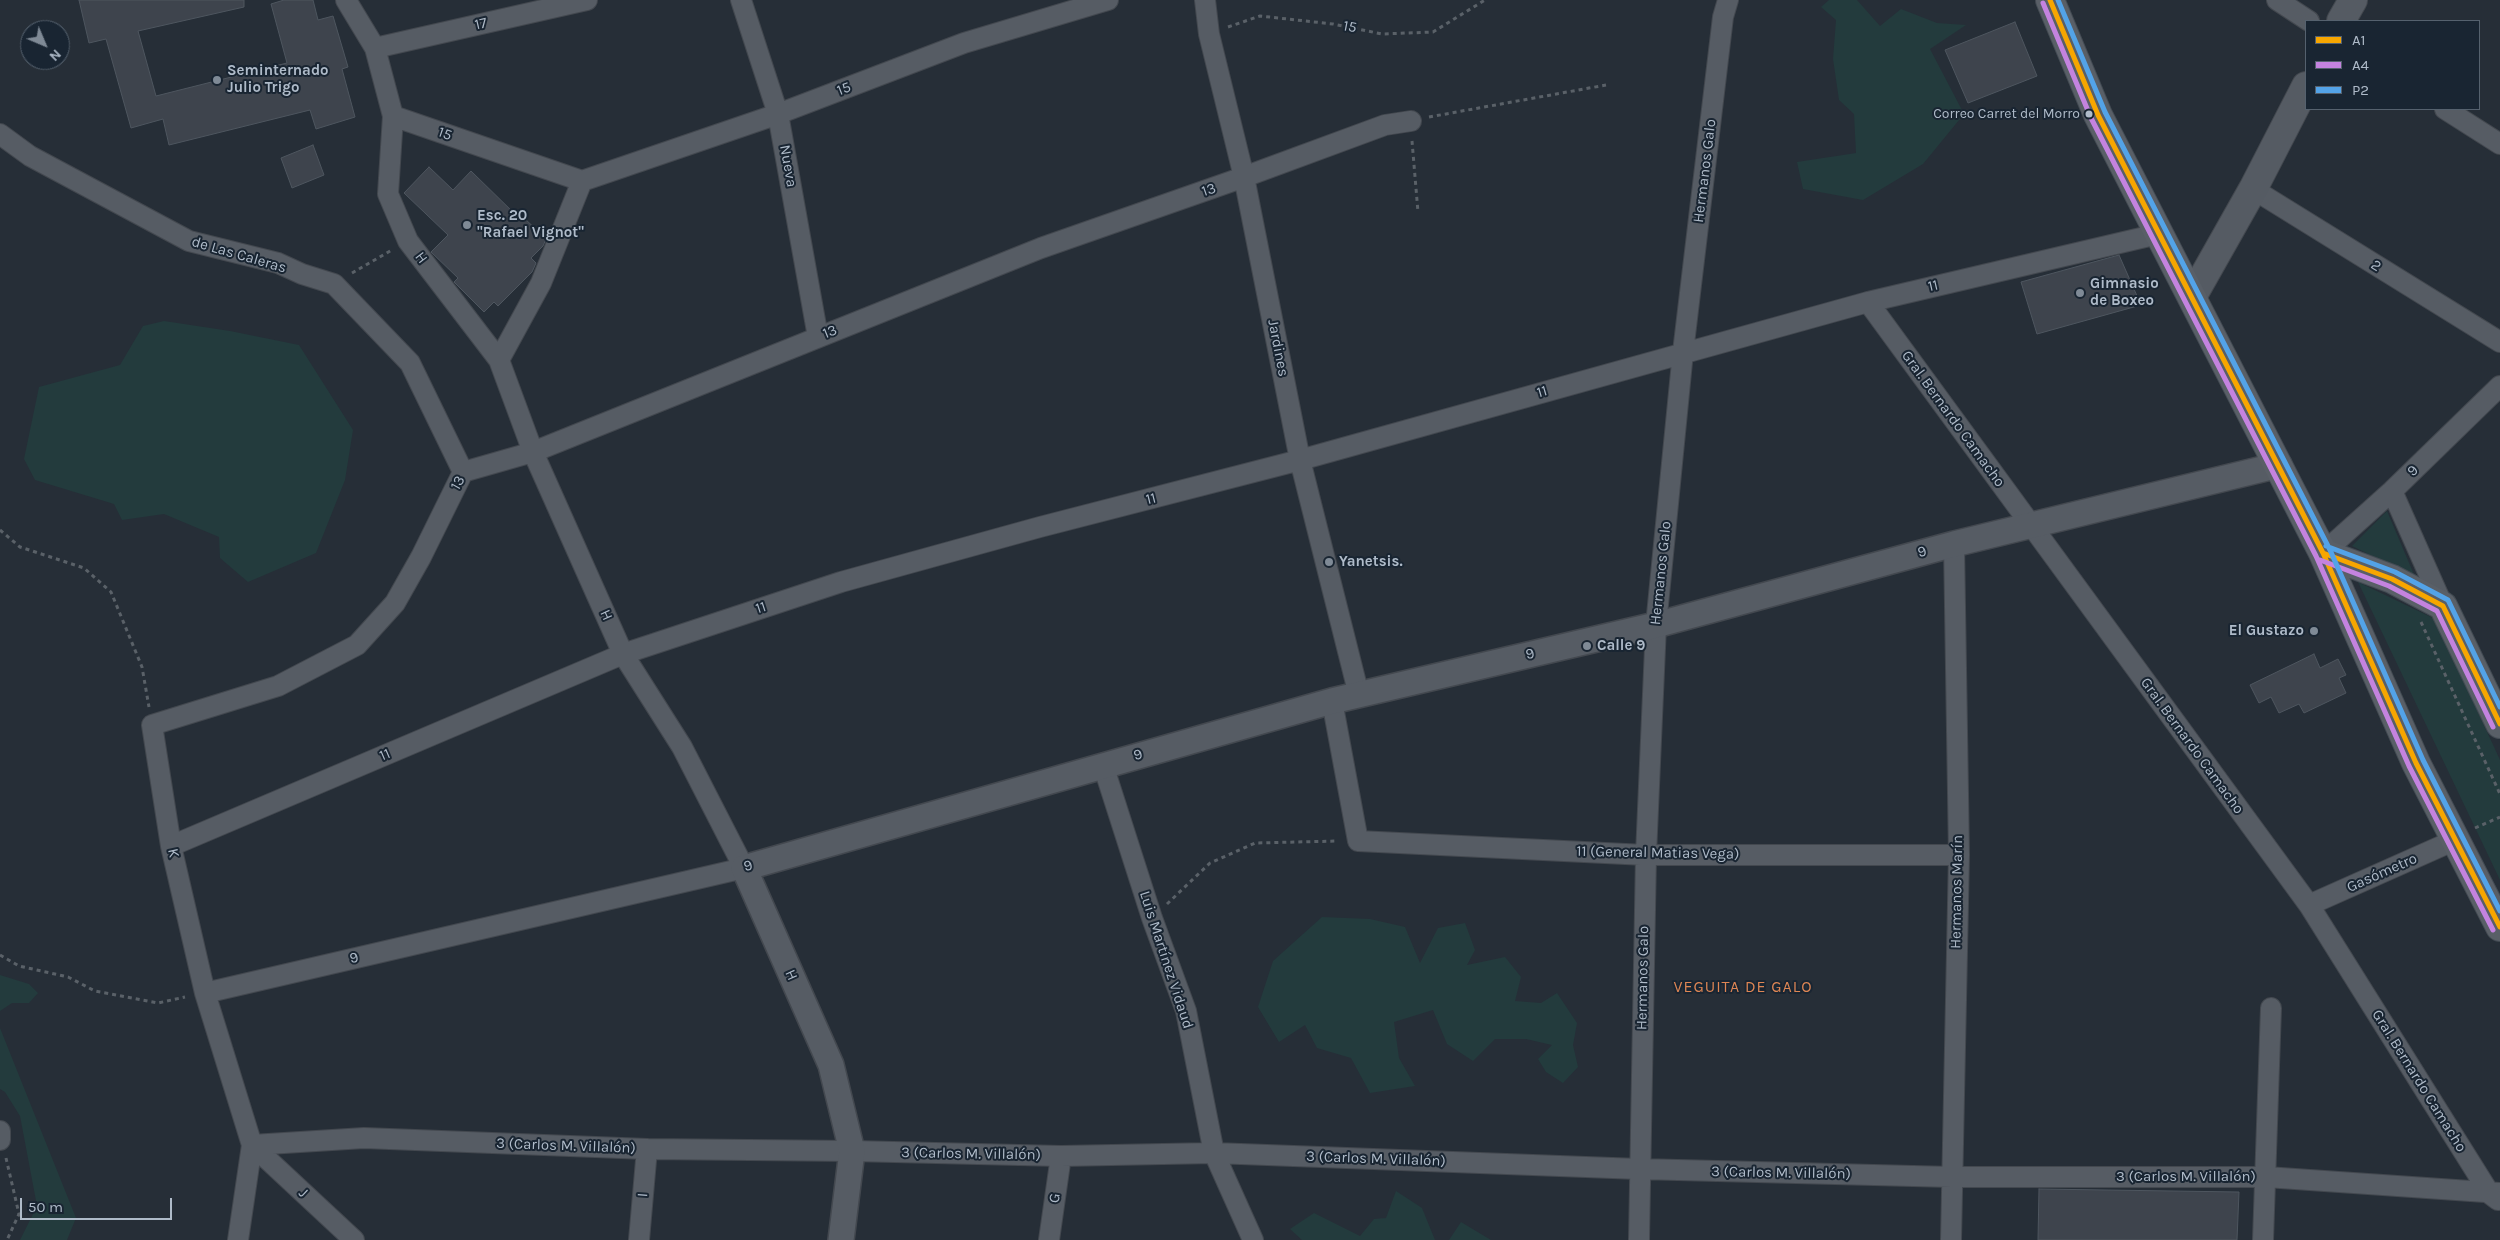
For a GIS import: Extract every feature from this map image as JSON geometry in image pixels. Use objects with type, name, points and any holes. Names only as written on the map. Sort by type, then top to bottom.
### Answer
[{"type":"main road","points":[[2050,0],[2098,114],[2323,553],[2416,764],[2465,834],[2500,927]]},
{"type":"main road","points":[[2342,20],[2353,0]]},
{"type":"main road","points":[[2192,297],[2305,88]]},
{"type":"main road","points":[[2323,553],[2392,579],[2443,606],[2500,724]]},
{"type":"street","name":"H","points":[[346,0],[375,48],[393,116],[388,194],[408,241],[499,360],[533,452],[623,654],[682,748],[744,868],[831,1065],[852,1151],[840,1240]]},
{"type":"street","name":"17","points":[[375,48],[588,0]]},
{"type":"street","name":"Nueva","points":[[741,0],[778,114],[818,337]]},
{"type":"street","name":"15","points":[[393,116],[582,181],[778,114],[964,43],[1108,0]]},
{"type":"street","name":"Jardines","points":[[1204,0],[1209,34],[1244,177],[1300,460],[1359,695]]},
{"type":"street","name":"Hermanos Galo","points":[[1639,1240],[1646,855],[1656,625],[1683,352],[1723,17],[1728,0]]},
{"type":"street","points":[[2277,0],[2307,20]]},
{"type":"street","points":[[2447,110],[2500,144]]},
{"type":"street","name":"13","points":[[152,725],[278,686],[357,645],[395,603],[421,557],[463,472],[533,452],[1041,248],[1385,125],[1411,121]]},
{"type":"street","name":"de Las Caleras","points":[[0,134],[30,156],[189,242],[278,263],[302,274],[334,284],[410,363],[463,472]]},
{"type":"street","points":[[499,360],[540,283],[582,181]]},
{"type":"street","name":"2","points":[[2252,189],[2500,342]]},
{"type":"street","name":"11","points":[[171,846],[623,654],[841,582],[1040,527],[1300,460],[1868,302],[2158,234]]},
{"type":"street","name":"Gral. Bernardo Camacho","points":[[1868,302],[2309,905],[2497,1196]]},
{"type":"street","name":"9","points":[[2323,553],[2392,491],[2500,386]]},
{"type":"street","name":"9","points":[[205,993],[744,868],[1332,701],[1656,625],[1954,544],[2278,465]]},
{"type":"street","points":[[2392,491],[2443,606]]},
{"type":"street","name":"Hermanos Marín","points":[[1951,1240],[1959,855],[1954,544]]},
{"type":"street","points":[[1332,701],[1358,840]]},
{"type":"street","name":"K","points":[[152,725],[171,846],[205,993],[252,1145],[238,1240]]},
{"type":"street","name":"Luis Martínez Vidaud","points":[[1103,765],[1152,918],[1186,1011],[1214,1153],[1253,1240]]},
{"type":"street","name":"Gasómetro","points":[[2309,905],[2465,834]]},
{"type":"street","name":"11 (General Matias Vega)","points":[[1358,840],[1646,855],[1959,855]]},
{"type":"street","points":[[2263,1240],[2271,1008]]},
{"type":"street","name":"3 (Carlos M. Villalón)","points":[[252,1145],[364,1138],[647,1149],[1061,1156],[1214,1153],[1639,1169],[1952,1177],[2266,1177],[2497,1196]]},
{"type":"street","name":"J","points":[[252,1145],[354,1240]]},
{"type":"street","name":"I","points":[[639,1240],[647,1149]]},
{"type":"street","name":"G","points":[[1050,1240],[1061,1156]]},
{"type":"path","name":"15","points":[[1209,34],[1260,16],[1333,24],[1382,34],[1433,32],[1485,0]]},
{"type":"path","points":[[1418,212],[1411,121],[1606,85]]},
{"type":"path","points":[[334,284],[408,241]]},
{"type":"path","points":[[0,530],[20,547],[84,568],[111,592],[142,666],[152,725]]},
{"type":"path","points":[[2418,617],[2500,794]]},
{"type":"path","points":[[2465,834],[2500,817]]},
{"type":"path","points":[[1152,918],[1210,863],[1255,843],[1358,840]]},
{"type":"path","points":[[0,956],[19,966],[68,977],[95,991],[158,1003],[205,993]]},
{"type":"path","points":[[1,1137],[19,1214],[7,1240]]},
{"type":"green space","points":[[1829,0],[1857,0],[1880,26],[1901,9],[1937,23],[1966,25],[1930,49],[1964,114],[1923,164],[1863,200],[1803,189],[1797,162],[1856,153],[1854,114],[1839,100],[1833,59],[1836,20],[1821,7]]},
{"type":"green space","points":[[164,321],[230,331],[299,345],[353,430],[345,480],[316,553],[248,582],[220,558],[219,537],[164,514],[122,520],[114,504],[35,480],[24,459],[39,387],[120,365],[143,326]]},
{"type":"green space","points":[[2387,511],[2415,577],[2352,546]]},
{"type":"green space","points":[[2358,582],[2435,619],[2500,760],[2500,880]]},
{"type":"green space","points":[[1322,917],[1370,919],[1405,927],[1420,963],[1438,928],[1465,923],[1475,950],[1467,965],[1505,957],[1521,977],[1515,1001],[1541,1003],[1557,993],[1577,1023],[1573,1045],[1578,1067],[1563,1083],[1546,1072],[1538,1059],[1552,1045],[1526,1039],[1495,1039],[1473,1061],[1447,1044],[1433,1010],[1394,1022],[1399,1058],[1415,1086],[1370,1093],[1351,1058],[1317,1048],[1305,1025],[1279,1042],[1258,1007],[1273,961]]},
{"type":"green space","points":[[0,975],[29,984],[38,993],[29,1003],[12,1003],[0,1011]]},
{"type":"green space","points":[[0,1028],[76,1218],[67,1240],[20,1240],[37,1206],[20,1116],[5,1092],[0,1089]]},
{"type":"green space","points":[[1396,1191],[1422,1208],[1435,1240],[1302,1240],[1290,1229],[1314,1213],[1360,1236],[1374,1219],[1386,1218]]},
{"type":"green space","points":[[1461,1222],[1491,1240],[1449,1240]]},
{"type":"building","points":[[79,0],[244,0],[244,7],[138,31],[156,96],[287,63],[271,4],[284,0],[313,0],[318,20],[333,16],[348,67],[342,69],[355,117],[316,129],[310,110],[169,145],[163,119],[131,128],[106,39],[89,43]]},
{"type":"building","points":[[2015,22],[2037,76],[1968,103],[1945,50]]},
{"type":"building","points":[[313,145],[324,175],[292,188],[281,158]]},
{"type":"building","points":[[429,167],[453,190],[471,171],[518,217],[521,215],[546,239],[543,246],[531,258],[536,263],[532,272],[498,306],[494,302],[484,312],[454,282],[458,278],[431,252],[448,235],[404,193]]},
{"type":"building","name":"Gimnasio de Boxeo","points":[[2119,255],[2141,305],[2037,334],[2021,282]]},
{"type":"building","points":[[2314,654],[2320,668],[2338,659],[2346,675],[2339,678],[2346,693],[2304,713],[2299,704],[2279,713],[2271,697],[2259,703],[2250,685]]},
{"type":"building","points":[[2039,1189],[2239,1192],[2237,1240],[2038,1240]]},
{"type":"transit line","name":"A1","points":[[2050,0],[2098,115],[2323,553],[2416,763],[2500,927]]},
{"type":"transit line","name":"P2","points":[[2058,0],[2105,112],[2330,550],[2423,760],[2500,911]]},
{"type":"transit line","name":"A4","points":[[2043,3],[2091,118],[2316,556],[2409,766],[2493,930]]},
{"type":"transit line","name":"P2","points":[[2326,546],[2395,572],[2448,600],[2500,707]]},
{"type":"transit line","name":"A1","points":[[2323,553],[2392,579],[2443,606],[2500,724]]},
{"type":"transit line","name":"A4","points":[[2320,560],[2389,586],[2437,611],[2493,727]]},
{"type":"place","name":"Seminternado Julio Trigo","points":[[217,80]]},
{"type":"place","name":"Correo Carret del Morro","points":[[2089,114]]},
{"type":"place","name":"Esc. 20 \"Rafael Vignot\"","points":[[467,225]]},
{"type":"place","name":"Gimnasio de Boxeo","points":[[2080,293]]},
{"type":"place","name":"Yanetsis.","points":[[1329,562]]},
{"type":"place","name":"El Gustazo","points":[[2314,631]]},
{"type":"place","name":"Calle 9","points":[[1587,646]]},
{"type":"district","name":"VEGUITA DE GALO","points":[[1743,987]]}]
